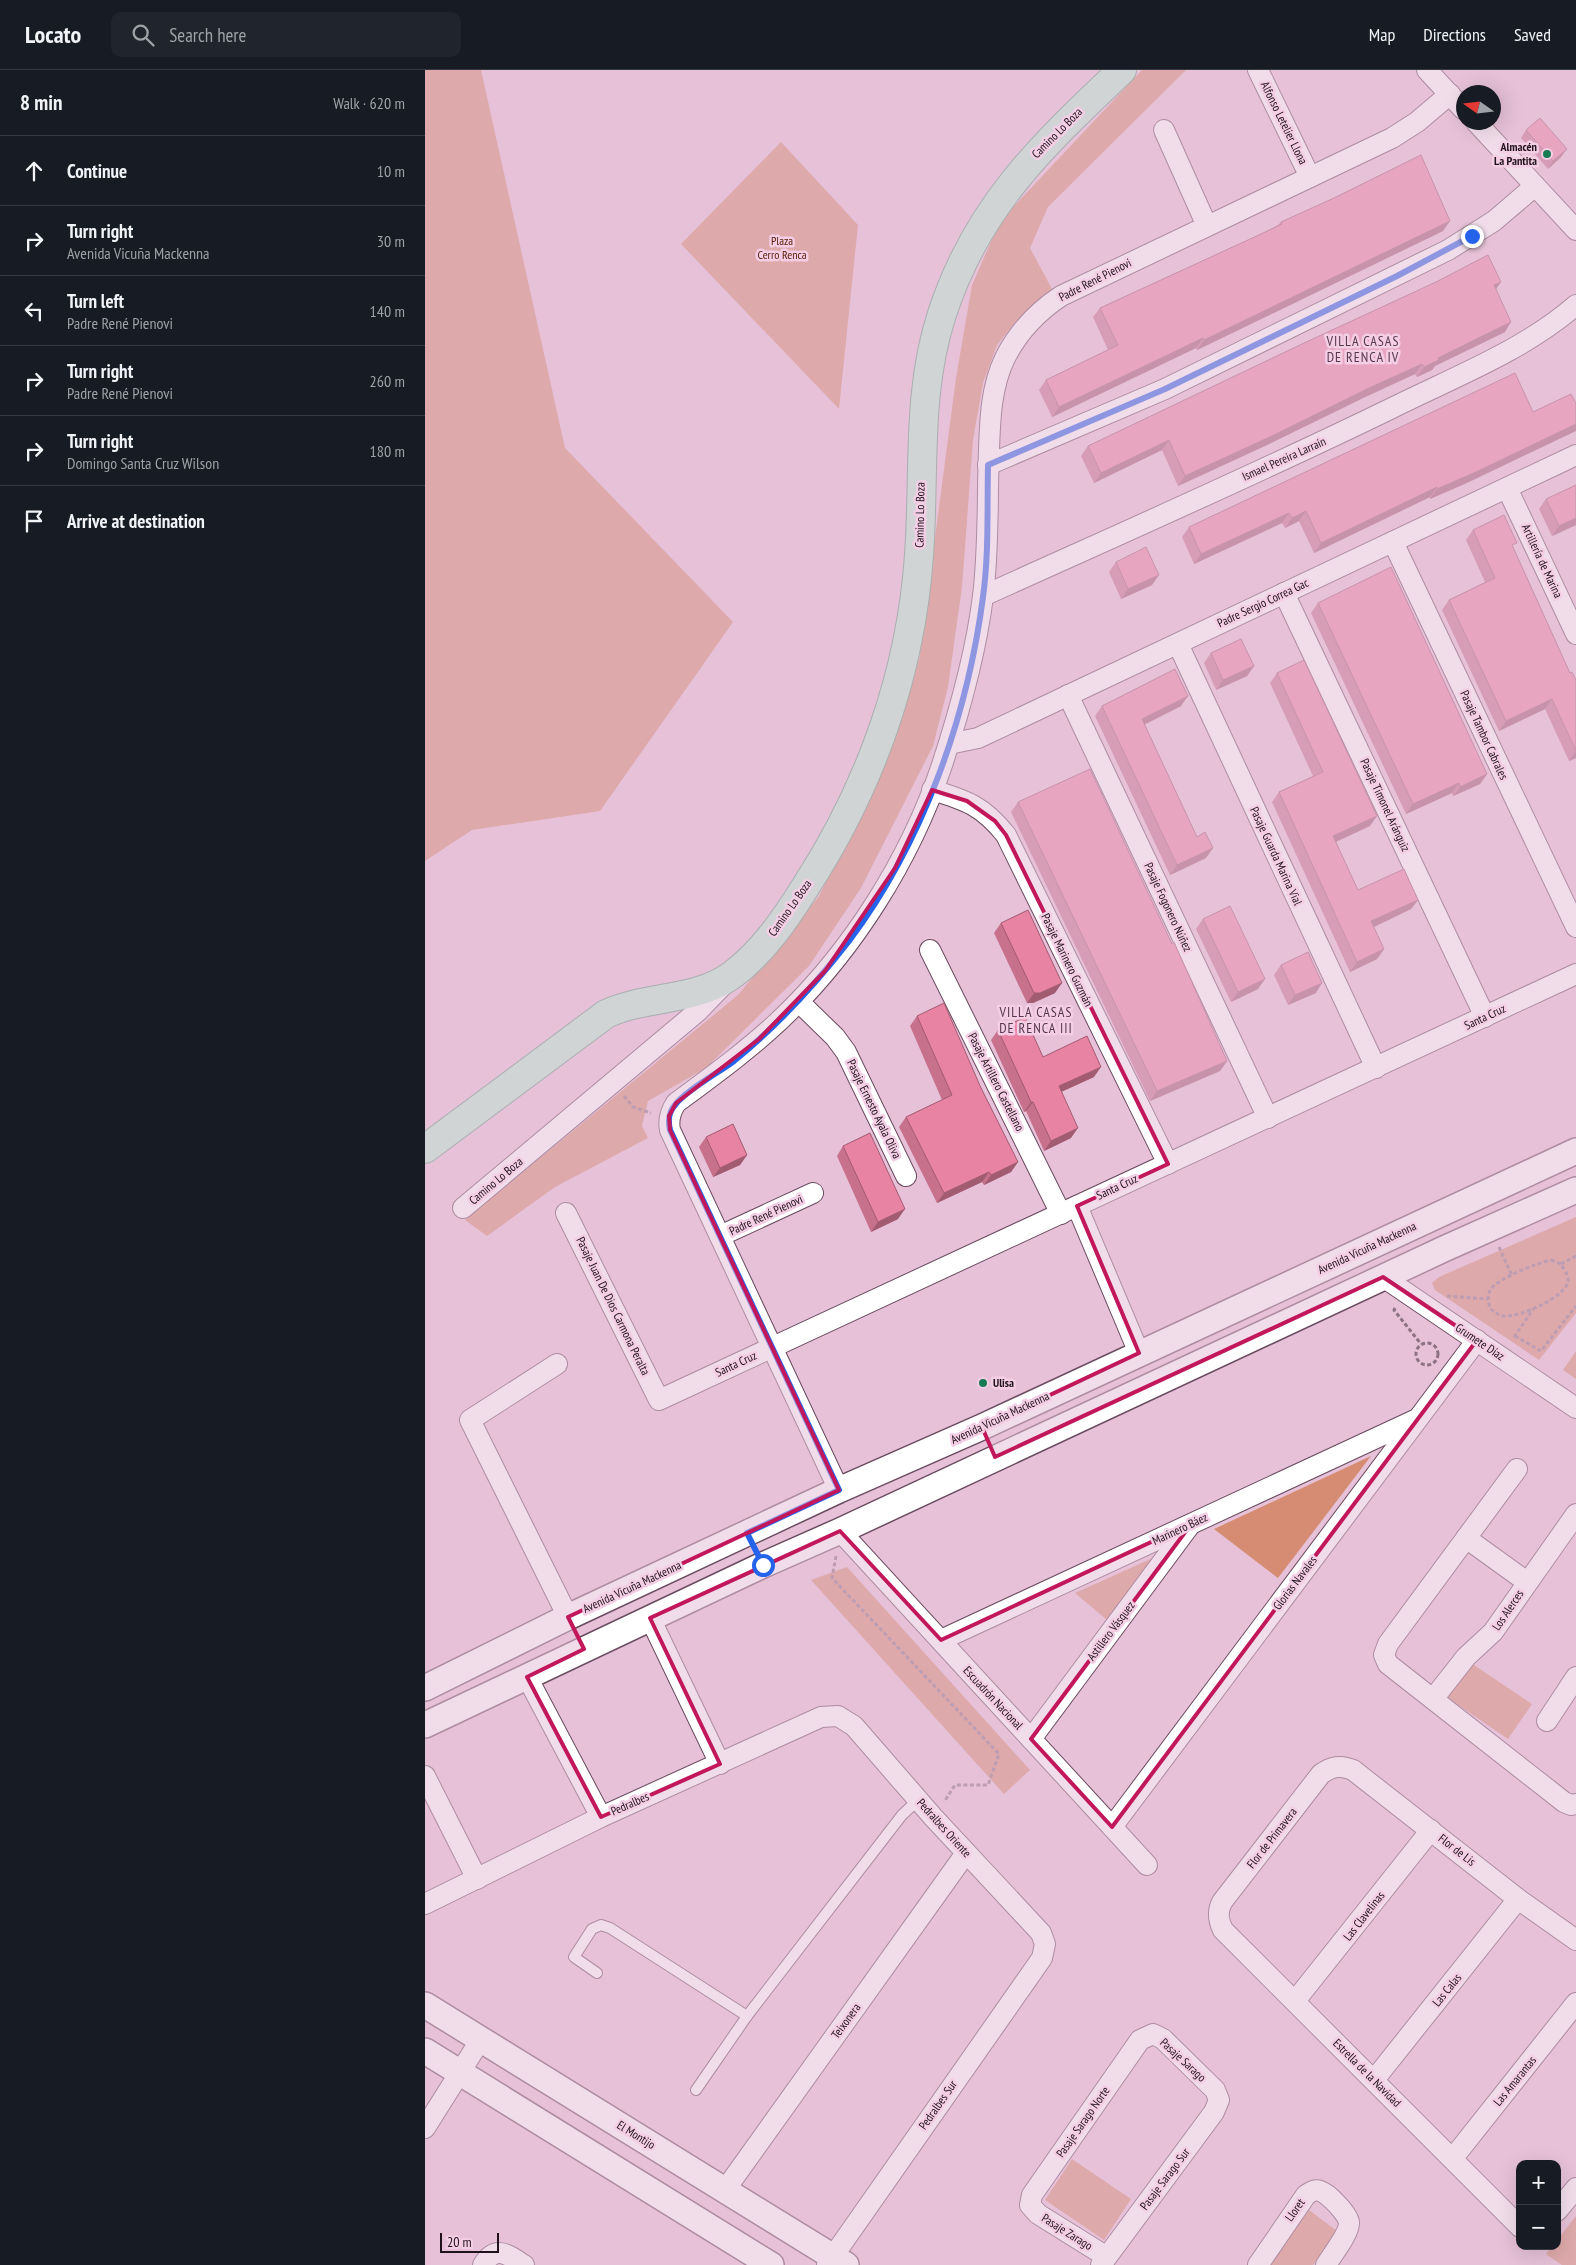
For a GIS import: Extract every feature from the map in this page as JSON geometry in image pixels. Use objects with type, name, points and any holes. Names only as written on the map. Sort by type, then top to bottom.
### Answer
[{"type":"main road","name":"Camino Lo Boza","points":[[425,1149],[480,1110],[606,1014],[633,1003],[681,996],[699,991],[731,976],[759,950],[780,925],[822,861],[862,784],[890,708],[903,661],[915,592],[919,554],[923,422],[929,365],[941,314],[979,230],[1013,180],[1059,129],[1122,70]]},
{"type":"street","name":"Alfonso Letelier Llona","points":[[1258,70],[1311,177]]},
{"type":"street","points":[[1427,70],[1456,101]]},
{"type":"street","name":"Padre René Pienovi","points":[[839,1490],[670,1130],[669,1116],[676,1103],[733,1062],[799,1002],[825,971],[873,906],[915,829],[933,790],[949,744],[969,672],[983,596],[992,405],[999,374],[1013,344],[1034,317],[1061,296],[1405,131],[1456,103]]},
{"type":"street","points":[[1163,130],[1207,226]]},
{"type":"street","points":[[1483,130],[1576,230]]},
{"type":"street","points":[[988,465],[1165,389],[1448,250],[1494,221],[1535,186]]},
{"type":"street","name":"Ismael Pereira Larraín","points":[[983,596],[1330,438],[1509,351],[1560,318],[1576,305]]},
{"type":"street","name":"Padre Sergio Correa Gac","points":[[949,744],[978,738],[1576,455]]},
{"type":"street","name":"Artillería de Marina","points":[[1507,488],[1576,634]]},
{"type":"street","name":"Pasaje Tambor Cabrales","points":[[1393,542],[1576,927]]},
{"type":"street","name":"Pasaje Timonel Aránguiz","points":[[1284,594],[1485,1017]]},
{"type":"street","name":"Pasaje Guarda Marina Vial","points":[[1178,644],[1376,1068]]},
{"type":"street","name":"Pasaje Fogonero Núñez","points":[[1068,695],[1268,1118]]},
{"type":"street","name":"Pasaje Marinero Guzmán","points":[[933,790],[967,801],[995,821],[1006,835],[1168,1164]]},
{"type":"street","name":"Pasaje Artillero Castellano","points":[[930,950],[1069,1210],[1139,1353]]},
{"type":"street","name":"Santa Cruz","points":[[659,1400],[1576,974]]},
{"type":"street","name":"Camino Lo Boza","points":[[463,1208],[699,1011],[731,976]]},
{"type":"street","name":"Pasaje Ernesto Ayala Oliva","points":[[799,1002],[835,1037],[852,1062],[906,1176]]},
{"type":"street","name":"Avenida Vicuña Mackenna","points":[[425,1688],[568,1617],[839,1490],[982,1427],[1576,1151]]},
{"type":"street","points":[[425,1725],[995,1457],[1383,1277],[1576,1190]]},
{"type":"street","name":"Padre René Pienovi","points":[[720,1236],[813,1193]]},
{"type":"street","name":"Pasaje Juan De Dios Carmona Peralta","points":[[567,1213],[659,1400]]},
{"type":"street","name":"Grumete Díaz","points":[[1383,1277],[1576,1408]]},
{"type":"street","name":"Glorias Navales","points":[[1112,1827],[1477,1340]]},
{"type":"street","points":[[557,1364],[470,1420],[585,1649]]},
{"type":"street","name":"Marinero Báez","points":[[941,1640],[1419,1418]]},
{"type":"street","points":[[982,1427],[995,1457]]},
{"type":"street","points":[[1517,1469],[1385,1650],[1384,1655],[1388,1664],[1568,1804],[1576,1804]]},
{"type":"street","name":"Los Alerces","points":[[1433,1699],[1466,1657],[1493,1632],[1576,1514]]},
{"type":"street","name":"Astillero Vásquez","points":[[1031,1739],[1191,1524]]},
{"type":"street","name":"Escuadrón Nacional","points":[[840,1531],[1147,1865]]},
{"type":"street","points":[[747,1533],[763,1565]]},
{"type":"street","points":[[1466,1538],[1527,1582]]},
{"type":"street","points":[[650,1618],[720,1764]]},
{"type":"street","points":[[527,1677],[601,1817]]},
{"type":"street","points":[[1547,1721],[1576,1677]]},
{"type":"street","name":"Pedralbes Oriente","points":[[839,1716],[854,1726],[933,1817],[1041,1932],[1045,1944]]},
{"type":"street","name":"Pedralbes","points":[[425,1904],[601,1817],[821,1717],[839,1716]]},
{"type":"street","name":"Flor de Lis","points":[[1336,1767],[1353,1770],[1518,1899],[1576,1940]]},
{"type":"street","name":"Flor de Primavera","points":[[1218,1917],[1222,1902],[1321,1774],[1336,1767]]},
{"type":"street","points":[[425,1776],[477,1879]]},
{"type":"street","name":"Las Clavelinas","points":[[1295,2001],[1431,1830]]},
{"type":"street","name":"Teixonera","points":[[725,2190],[966,1853]]},
{"type":"street","name":"Las Calas","points":[[1374,2080],[1518,1899]]},
{"type":"street","name":"Estrella de la Navidad","points":[[1218,1917],[1223,1930],[1516,2222]]},
{"type":"street","name":"Pedralbes Sur","points":[[835,2262],[1042,1958],[1045,1944]]},
{"type":"street","name":"Las Amarantas","points":[[1453,2158],[1576,2003]]},
{"type":"street","name":"El Montijo","points":[[425,2004],[725,2190],[835,2262]]},
{"type":"street","name":"Pasaje Sarago","points":[[1140,2040],[1153,2034],[1163,2039],[1215,2090],[1219,2100]]},
{"type":"street","points":[[425,2128],[481,2039]]},
{"type":"street","name":"Pasaje Sarago Norte","points":[[1030,2205],[1032,2195],[1140,2040]]},
{"type":"street","points":[[425,2051],[771,2265]]},
{"type":"street","name":"Pasaje Sarago Sur","points":[[1104,2261],[1215,2112],[1219,2100]]},
{"type":"street","points":[[1561,2206],[1576,2188]]},
{"type":"street","name":"Lloret","points":[[1258,2265],[1306,2195],[1314,2190],[1322,2191],[1346,2214],[1349,2223],[1340,2244],[1326,2265]]},
{"type":"street","name":"Pasaje Zarago","points":[[1030,2205],[1038,2214],[1104,2261]]},
{"type":"street","points":[[490,2259],[508,2255],[524,2265]]},
{"type":"lane","points":[[696,2090],[747,2016],[902,1815],[918,1800]]},
{"type":"lane","points":[[597,1972],[574,1957],[592,1929],[601,1925],[610,1928],[747,2016]]},
{"type":"path","points":[[615,1081],[633,1107],[669,1116]]},
{"type":"path","points":[[1492,1227],[1512,1276]]},
{"type":"path","points":[[1561,1264],[1576,1256]]},
{"type":"path","points":[[1551,1260],[1561,1264],[1568,1278],[1566,1288],[1560,1295],[1534,1308],[1506,1316],[1500,1316],[1491,1308],[1488,1299],[1490,1290],[1494,1285],[1541,1262],[1551,1260]]},
{"type":"path","points":[[1407,1293],[1394,1310],[1421,1344]]},
{"type":"path","points":[[1515,1336],[1541,1352],[1576,1306]]},
{"type":"path","points":[[1501,1356],[1534,1308]]},
{"type":"path","points":[[1431,1343],[1437,1347],[1438,1357],[1434,1362],[1427,1365],[1418,1360],[1417,1350],[1421,1344],[1431,1343]]},
{"type":"path","points":[[840,1531],[832,1578],[999,1754],[988,1785],[955,1785],[933,1817]]},
{"type":"highlighted area","points":[[932,790],[967,801],[995,821],[1006,835],[1168,1164],[1077,1206],[1139,1353],[982,1427],[995,1457],[1383,1277],[1477,1340],[1112,1827],[1031,1739],[1192,1523],[941,1640],[840,1531],[650,1618],[720,1764],[601,1817],[527,1677],[584,1649],[568,1617],[839,1490],[670,1130],[669,1116],[676,1103],[759,1039],[825,971],[895,868]]},
{"type":"green space","points":[[425,70],[481,70],[565,448],[733,622],[600,811],[472,830],[425,861]]},
{"type":"green space","points":[[1142,70],[1186,70],[1048,207],[1030,248],[1052,289],[1018,319],[997,345],[983,383],[973,440],[962,587],[948,687],[933,746],[861,888],[809,966],[706,1068],[648,1101],[642,1126],[648,1138],[555,1187],[487,1236],[465,1220],[738,995],[819,896],[880,772],[919,660],[956,378],[972,285],[1000,221]]},
{"type":"green space","name":"Plaza Cerro Renca","points":[[781,142],[858,225],[839,409],[681,244]]},
{"type":"green space","points":[[1576,1217],[1576,1313],[1539,1360],[1435,1290],[1432,1283],[1439,1277]]},
{"type":"green space","points":[[1576,1351],[1576,1379],[1563,1370]]},
{"type":"green space","points":[[1371,1456],[1278,1578],[1214,1529]]},
{"type":"green space","points":[[1164,1553],[1107,1620],[1075,1593]]},
{"type":"green space","points":[[847,1567],[1030,1770],[1004,1794],[811,1580]]},
{"type":"green space","points":[[1471,1663],[1532,1704],[1508,1739],[1448,1698]]},
{"type":"green space","points":[[1072,2159],[1131,2199],[1104,2240],[1045,2200]]},
{"type":"green space","points":[[1309,2210],[1337,2231],[1313,2265],[1270,2265]]},
{"type":"green space","points":[[1576,2216],[1576,2265],[1562,2265],[1546,2254],[1549,2250],[1561,2250],[1561,2235]]},
{"type":"building","points":[[1540,118],[1567,149],[1553,161],[1526,130]]},
{"type":"building","points":[[1421,155],[1450,221],[1204,340],[1203,338],[1059,407],[1046,380],[1118,345],[1100,308],[1282,224],[1281,222]]},
{"type":"building","points":[[1488,255],[1501,282],[1494,285],[1511,322],[1438,358],[1439,360],[1424,367],[1422,364],[1369,388],[1185,476],[1169,440],[1101,473],[1088,446],[1436,282]]},
{"type":"building","points":[[1515,373],[1533,412],[1571,394],[1576,403],[1576,424],[1476,472],[1437,489],[1437,487],[1321,543],[1306,511],[1292,518],[1289,513],[1201,554],[1189,527]]},
{"type":"building","points":[[1576,485],[1576,518],[1559,526],[1546,499]]},
{"type":"building","points":[[1504,515],[1517,543],[1512,545],[1570,673],[1572,672],[1576,680],[1576,751],[1552,699],[1506,721],[1449,600],[1495,578],[1473,530]]},
{"type":"building","points":[[1146,547],[1159,575],[1128,589],[1116,562]]},
{"type":"building","points":[[1391,567],[1487,774],[1460,787],[1459,783],[1413,804],[1318,603]]},
{"type":"building","points":[[1241,639],[1254,666],[1223,680],[1211,653]]},
{"type":"building","points":[[1304,660],[1377,816],[1333,836],[1358,890],[1404,869],[1418,900],[1371,921],[1384,949],[1357,962],[1279,792],[1323,772],[1277,673]]},
{"type":"building","points":[[1175,669],[1188,696],[1142,719],[1197,837],[1205,832],[1213,848],[1177,865],[1102,706]]},
{"type":"building","points":[[1090,769],[1172,944],[1174,942],[1227,1061],[1157,1091],[1018,802]]},
{"type":"building","points":[[1230,906],[1265,979],[1238,992],[1203,919]]},
{"type":"building","points":[[1028,910],[1062,983],[1040,993],[1034,993],[1001,923]]},
{"type":"building","points":[[1308,952],[1322,983],[1295,995],[1281,965]]},
{"type":"building","points":[[944,1003],[981,1088],[1018,1162],[991,1175],[989,1172],[944,1193],[906,1117],[952,1095],[917,1016]]},
{"type":"building","points":[[1025,1017],[1043,1057],[1087,1036],[1101,1067],[1059,1086],[1078,1128],[1051,1141],[998,1030]]},
{"type":"building","points":[[733,1124],[747,1155],[720,1168],[706,1137]]},
{"type":"building","points":[[870,1133],[905,1209],[878,1222],[843,1146]]},
{"type":"place","name":"Almacén La Pantita","points":[[1547,154]]},
{"type":"place","name":"Ulisa","points":[[983,1383]]},
{"type":"district","name":"VILLA CASAS DE RENCA IV","points":[[1363,350]]},
{"type":"district","name":"VILLA CASAS DE RENCA III","points":[[1036,1020]]},
{"type":"route","points":[[763,1565],[747,1533],[839,1490],[670,1130],[669,1116],[676,1103],[733,1062],[799,1002],[850,939],[873,906],[915,829],[933,790],[949,744],[969,672],[977,634],[986,566],[988,465],[1165,389],[1397,276],[1472,236]]}]
